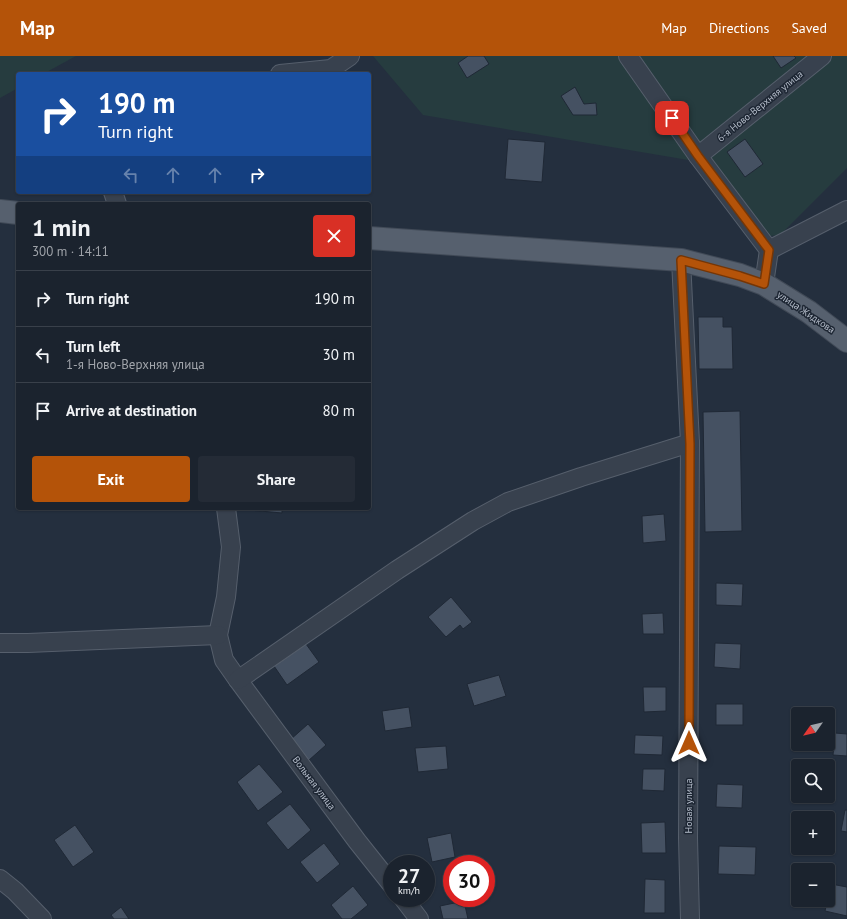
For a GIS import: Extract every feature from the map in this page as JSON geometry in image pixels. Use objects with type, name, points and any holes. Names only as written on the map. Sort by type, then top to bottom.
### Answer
[{"type":"main road","points":[[0,211],[16,213]]},
{"type":"main road","name":"улица Жидкова","points":[[371,238],[681,260],[764,284],[809,312],[847,341]]},
{"type":"street","points":[[300,72],[331,69],[350,56]]},
{"type":"street","points":[[628,56],[698,156],[769,250],[764,284]]},
{"type":"street","name":"6-я Ново-Верхняя улица","points":[[698,156],[822,56]]},
{"type":"street","points":[[769,250],[847,210]]},
{"type":"street","name":"Новая улица","points":[[681,260],[690,444],[688,838],[690,919]]},
{"type":"street","points":[[238,680],[397,570],[474,521],[508,502],[581,476],[690,444]]},
{"type":"street","points":[[0,643],[218,635],[226,597],[230,547],[226,510]]},
{"type":"street","name":"Вольная улица","points":[[218,635],[224,660],[357,841],[383,874]]},
{"type":"street","points":[[0,879],[15,891],[42,919]]},
{"type":"street","points":[[409,907],[419,919]]},
{"type":"green space","points":[[0,56],[76,56],[47,72],[16,72],[16,89],[0,98]]},
{"type":"green space","points":[[373,56],[847,56],[847,168],[780,235],[758,237],[700,162],[423,115]]},
{"type":"building","points":[[468,56],[484,56],[489,64],[467,78],[458,63]]},
{"type":"building","points":[[773,56],[794,56],[796,58],[781,68]]},
{"type":"building","points":[[575,87],[584,104],[596,103],[597,115],[573,115],[561,96]]},
{"type":"building","points":[[508,139],[545,142],[542,182],[505,179]]},
{"type":"building","points":[[745,139],[763,164],[745,177],[727,152]]},
{"type":"building","points":[[698,317],[723,317],[723,327],[732,327],[733,369],[699,369]]},
{"type":"building","points":[[740,411],[742,531],[705,532],[703,412]]},
{"type":"building","points":[[249,510],[282,510],[282,513]]},
{"type":"building","points":[[664,514],[666,541],[643,543],[642,516]]},
{"type":"building","points":[[716,583],[743,584],[742,606],[716,605]]},
{"type":"building","points":[[451,597],[472,622],[463,629],[460,625],[446,637],[428,617]]},
{"type":"building","points":[[663,613],[664,634],[643,634],[642,614]]},
{"type":"building","points":[[715,643],[741,644],[740,669],[714,667]]},
{"type":"building","points":[[306,644],[319,662],[287,685],[274,666]]},
{"type":"building","points":[[499,675],[506,696],[474,706],[467,684]]},
{"type":"building","points":[[643,687],[666,687],[666,711],[644,712]]},
{"type":"building","points":[[716,704],[743,704],[743,725],[716,725]]},
{"type":"building","points":[[409,707],[412,727],[385,731],[382,711]]},
{"type":"building","points":[[308,724],[326,745],[308,761],[290,740]]},
{"type":"building","points":[[835,733],[847,734],[847,756],[833,755],[833,751],[835,751]]},
{"type":"building","points":[[635,735],[663,736],[662,755],[634,754]]},
{"type":"building","points":[[446,746],[448,769],[418,772],[415,748]]},
{"type":"building","points":[[259,764],[283,792],[258,811],[237,782]]},
{"type":"building","points":[[643,769],[665,769],[664,791],[642,790]]},
{"type":"building","points":[[717,784],[743,785],[742,808],[716,807]]},
{"type":"building","points":[[290,804],[311,830],[288,850],[266,823]]},
{"type":"building","points":[[845,810],[847,810],[847,832],[841,831]]},
{"type":"building","points":[[665,822],[666,853],[642,853],[641,823]]},
{"type":"building","points":[[75,825],[94,852],[73,867],[54,840]]},
{"type":"building","points":[[451,833],[455,855],[443,855],[443,860],[435,861],[435,855],[431,855],[427,838]]},
{"type":"building","points":[[324,843],[340,864],[317,883],[300,862]]},
{"type":"building","points":[[719,846],[756,847],[755,875],[718,874]]},
{"type":"building","points":[[645,879],[665,880],[665,913],[644,913]]},
{"type":"building","points":[[835,885],[847,887],[847,916],[825,911],[826,907],[835,907]]},
{"type":"building","points":[[353,886],[368,905],[351,919],[342,919],[331,905]]},
{"type":"building","points":[[440,906],[465,907],[468,919],[443,919]]},
{"type":"building","points":[[121,907],[129,919],[114,919],[111,915]]},
{"type":"route","points":[[672,118],[698,156],[769,250],[764,284],[681,260],[690,444],[689,743]]}]
